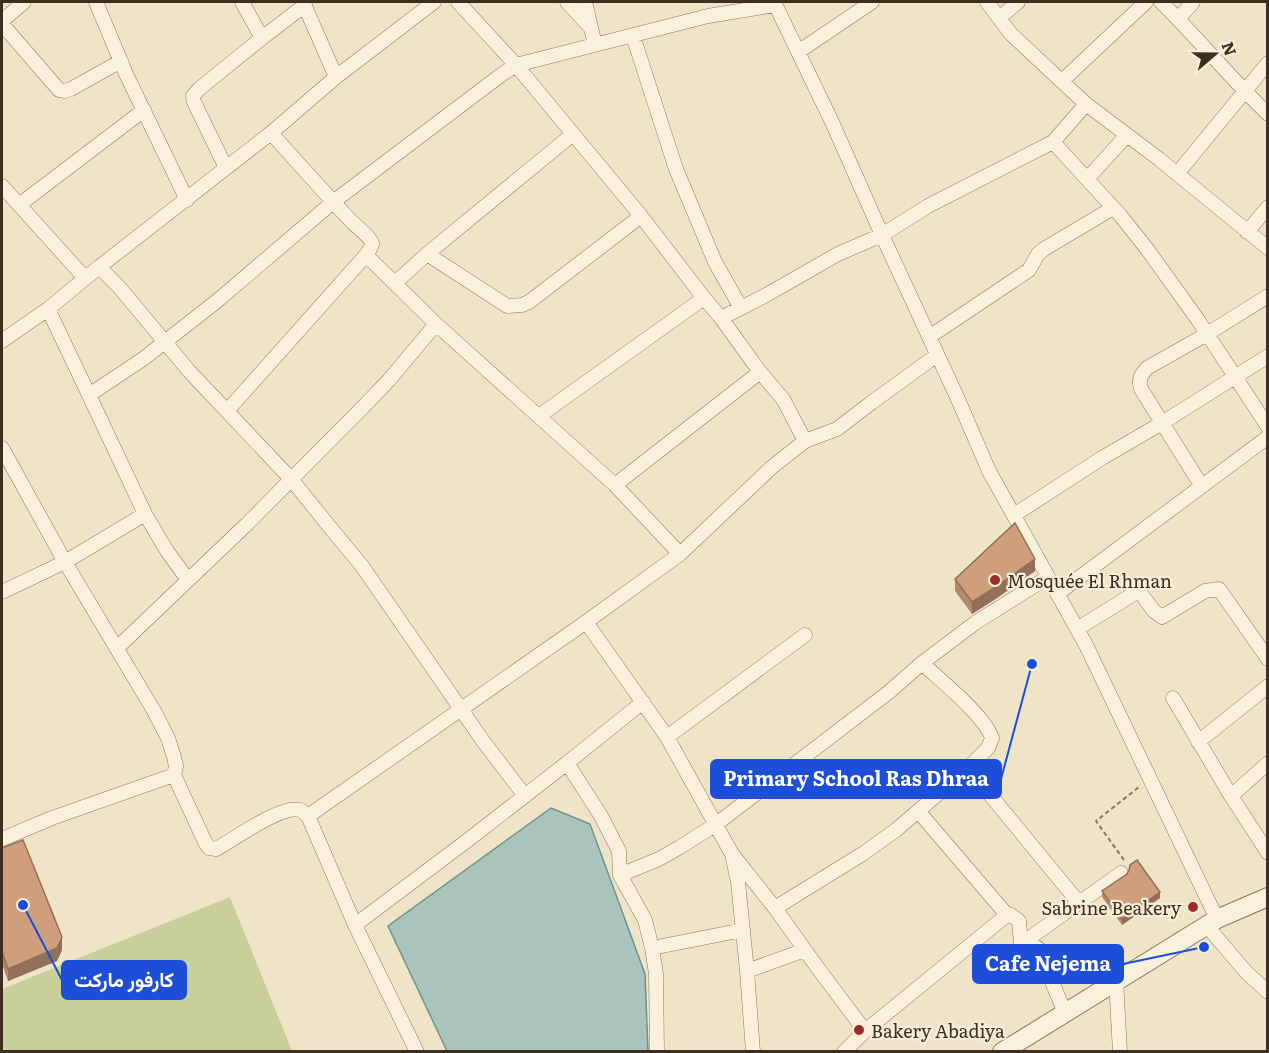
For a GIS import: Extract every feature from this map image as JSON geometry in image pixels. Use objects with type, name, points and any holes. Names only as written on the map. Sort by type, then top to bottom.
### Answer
[{"type":"street","points":[[24,2],[2,22],[59,90],[71,89],[121,61]]},
{"type":"street","points":[[96,2],[121,61],[187,200]]},
{"type":"street","points":[[242,2],[262,38]]},
{"type":"street","points":[[2,342],[48,309],[187,200],[271,133],[336,77],[434,2]]},
{"type":"street","points":[[458,2],[516,65],[641,216],[783,399],[805,441]]},
{"type":"street","points":[[567,2],[590,27]]},
{"type":"street","points":[[585,2],[595,45]]},
{"type":"street","points":[[798,52],[872,2]]},
{"type":"street","points":[[987,2],[1018,40],[1086,104],[1268,248]]},
{"type":"street","points":[[999,18],[1018,2]]},
{"type":"street","points":[[1062,81],[1146,2]]},
{"type":"street","points":[[1161,2],[1244,92],[1268,114]]},
{"type":"street","points":[[1178,19],[1194,2]]},
{"type":"street","points":[[226,168],[193,96],[304,3],[336,77]]},
{"type":"street","points":[[89,395],[165,342],[333,202],[516,65],[708,16],[775,3],[938,355],[989,471],[1086,645],[1151,778],[1212,922],[1245,972],[1268,992]]},
{"type":"street","points":[[633,36],[676,169],[715,262],[741,308]]},
{"type":"street","points":[[1177,174],[1268,63]]},
{"type":"street","points":[[721,318],[838,254],[882,235],[928,207],[1053,142],[1086,104]]},
{"type":"street","points":[[19,205],[144,110]]},
{"type":"street","points":[[227,411],[372,247],[369,238],[359,230],[271,133]]},
{"type":"street","points":[[395,283],[573,134]]},
{"type":"street","points":[[1087,179],[1127,135]]},
{"type":"street","points":[[1053,142],[1147,249],[1207,334],[1268,427]]},
{"type":"street","points":[[2,186],[85,278]]},
{"type":"street","points":[[1247,232],[1268,207]]},
{"type":"street","points":[[929,337],[1029,270],[1038,254],[1044,249],[1113,208]]},
{"type":"street","points":[[427,254],[507,306],[522,305],[641,216]]},
{"type":"street","points":[[366,255],[436,324],[615,485],[680,554]]},
{"type":"street","points":[[99,267],[189,371],[291,480],[362,566],[483,741],[525,796]]},
{"type":"street","points":[[1202,485],[1141,389],[1139,381],[1147,368],[1268,296]]},
{"type":"street","points":[[539,416],[704,298]]},
{"type":"street","points":[[48,309],[145,514],[188,580]]},
{"type":"street","points":[[117,648],[291,480],[388,380],[436,324]]},
{"type":"street","points":[[308,816],[680,554],[772,467],[805,441],[837,429],[938,355]]},
{"type":"street","points":[[1014,515],[1268,356]]},
{"type":"street","points":[[615,485],[760,372]]},
{"type":"street","points":[[1057,594],[1268,437]]},
{"type":"street","points":[[2,448],[65,562],[146,695],[168,738],[176,766],[174,775],[209,848],[216,849],[276,814],[300,810],[308,816],[413,1051]]},
{"type":"street","points":[[2,592],[65,562],[145,514]]},
{"type":"street","points":[[620,875],[659,859],[715,825],[975,623],[1048,577]]},
{"type":"street","points":[[1077,629],[1135,593],[1141,594],[1154,611],[1162,617],[1205,591],[1219,589],[1268,659]]},
{"type":"street","points":[[586,622],[667,737],[732,854],[866,1031]]},
{"type":"street","points":[[667,737],[805,635]]},
{"type":"street","points":[[775,908],[864,853],[896,830],[988,748],[992,738],[980,718],[922,663]]},
{"type":"street","points":[[1198,742],[1268,686]]},
{"type":"street","points":[[1173,698],[1268,853]]},
{"type":"street","points":[[355,925],[525,796],[643,702]]},
{"type":"street","points":[[567,762],[601,816],[619,851],[620,875],[645,920],[656,974],[657,1052]]},
{"type":"street","points":[[1231,796],[1268,763]]},
{"type":"street","points":[[968,768],[1079,903]]},
{"type":"street","points":[[2,839],[52,818],[174,775]]},
{"type":"street","points":[[918,811],[1007,915],[1019,921],[1021,944]]},
{"type":"street","points":[[732,854],[738,882],[753,1052]]},
{"type":"street","points":[[1021,944],[1121,873]]},
{"type":"street","points":[[1002,1052],[1212,922],[1268,897]]},
{"type":"street","points":[[844,1052],[866,1031],[1007,915]]},
{"type":"street","points":[[652,948],[743,930]]},
{"type":"street","points":[[1021,944],[1038,948],[1065,1013]]},
{"type":"street","points":[[747,971],[805,950]]},
{"type":"street","points":[[1116,980],[1120,1052]]},
{"type":"path","points":[[1121,873],[1129,868],[1096,821],[1151,778]]},
{"type":"green space","points":[[230,897],[292,1051],[4,1051],[2,989]]},
{"type":"water","points":[[551,808],[590,824],[645,974],[648,1051],[447,1051],[388,926]]},
{"type":"building","name":"Mosquée El Rhman","points":[[1015,523],[1035,559],[972,602],[955,579]]},
{"type":"building","points":[[23,840],[62,937],[57,948],[8,969],[2,952],[2,848]]},
{"type":"building","points":[[1137,860],[1160,892],[1122,919],[1102,891],[1127,874],[1130,865]]},
{"type":"place","name":"Mosquée El Rhman","points":[[995,580]]},
{"type":"place","name":"Primary School Ras Dhraa","points":[[1032,664]]},
{"type":"place","name":"كارفور ماركت","points":[[23,905]]},
{"type":"place","name":"Sabrine Beakery","points":[[1193,907]]},
{"type":"place","name":"Cafe Nejema","points":[[1204,947]]},
{"type":"place","name":"Bakery Abadiya","points":[[859,1030]]}]
